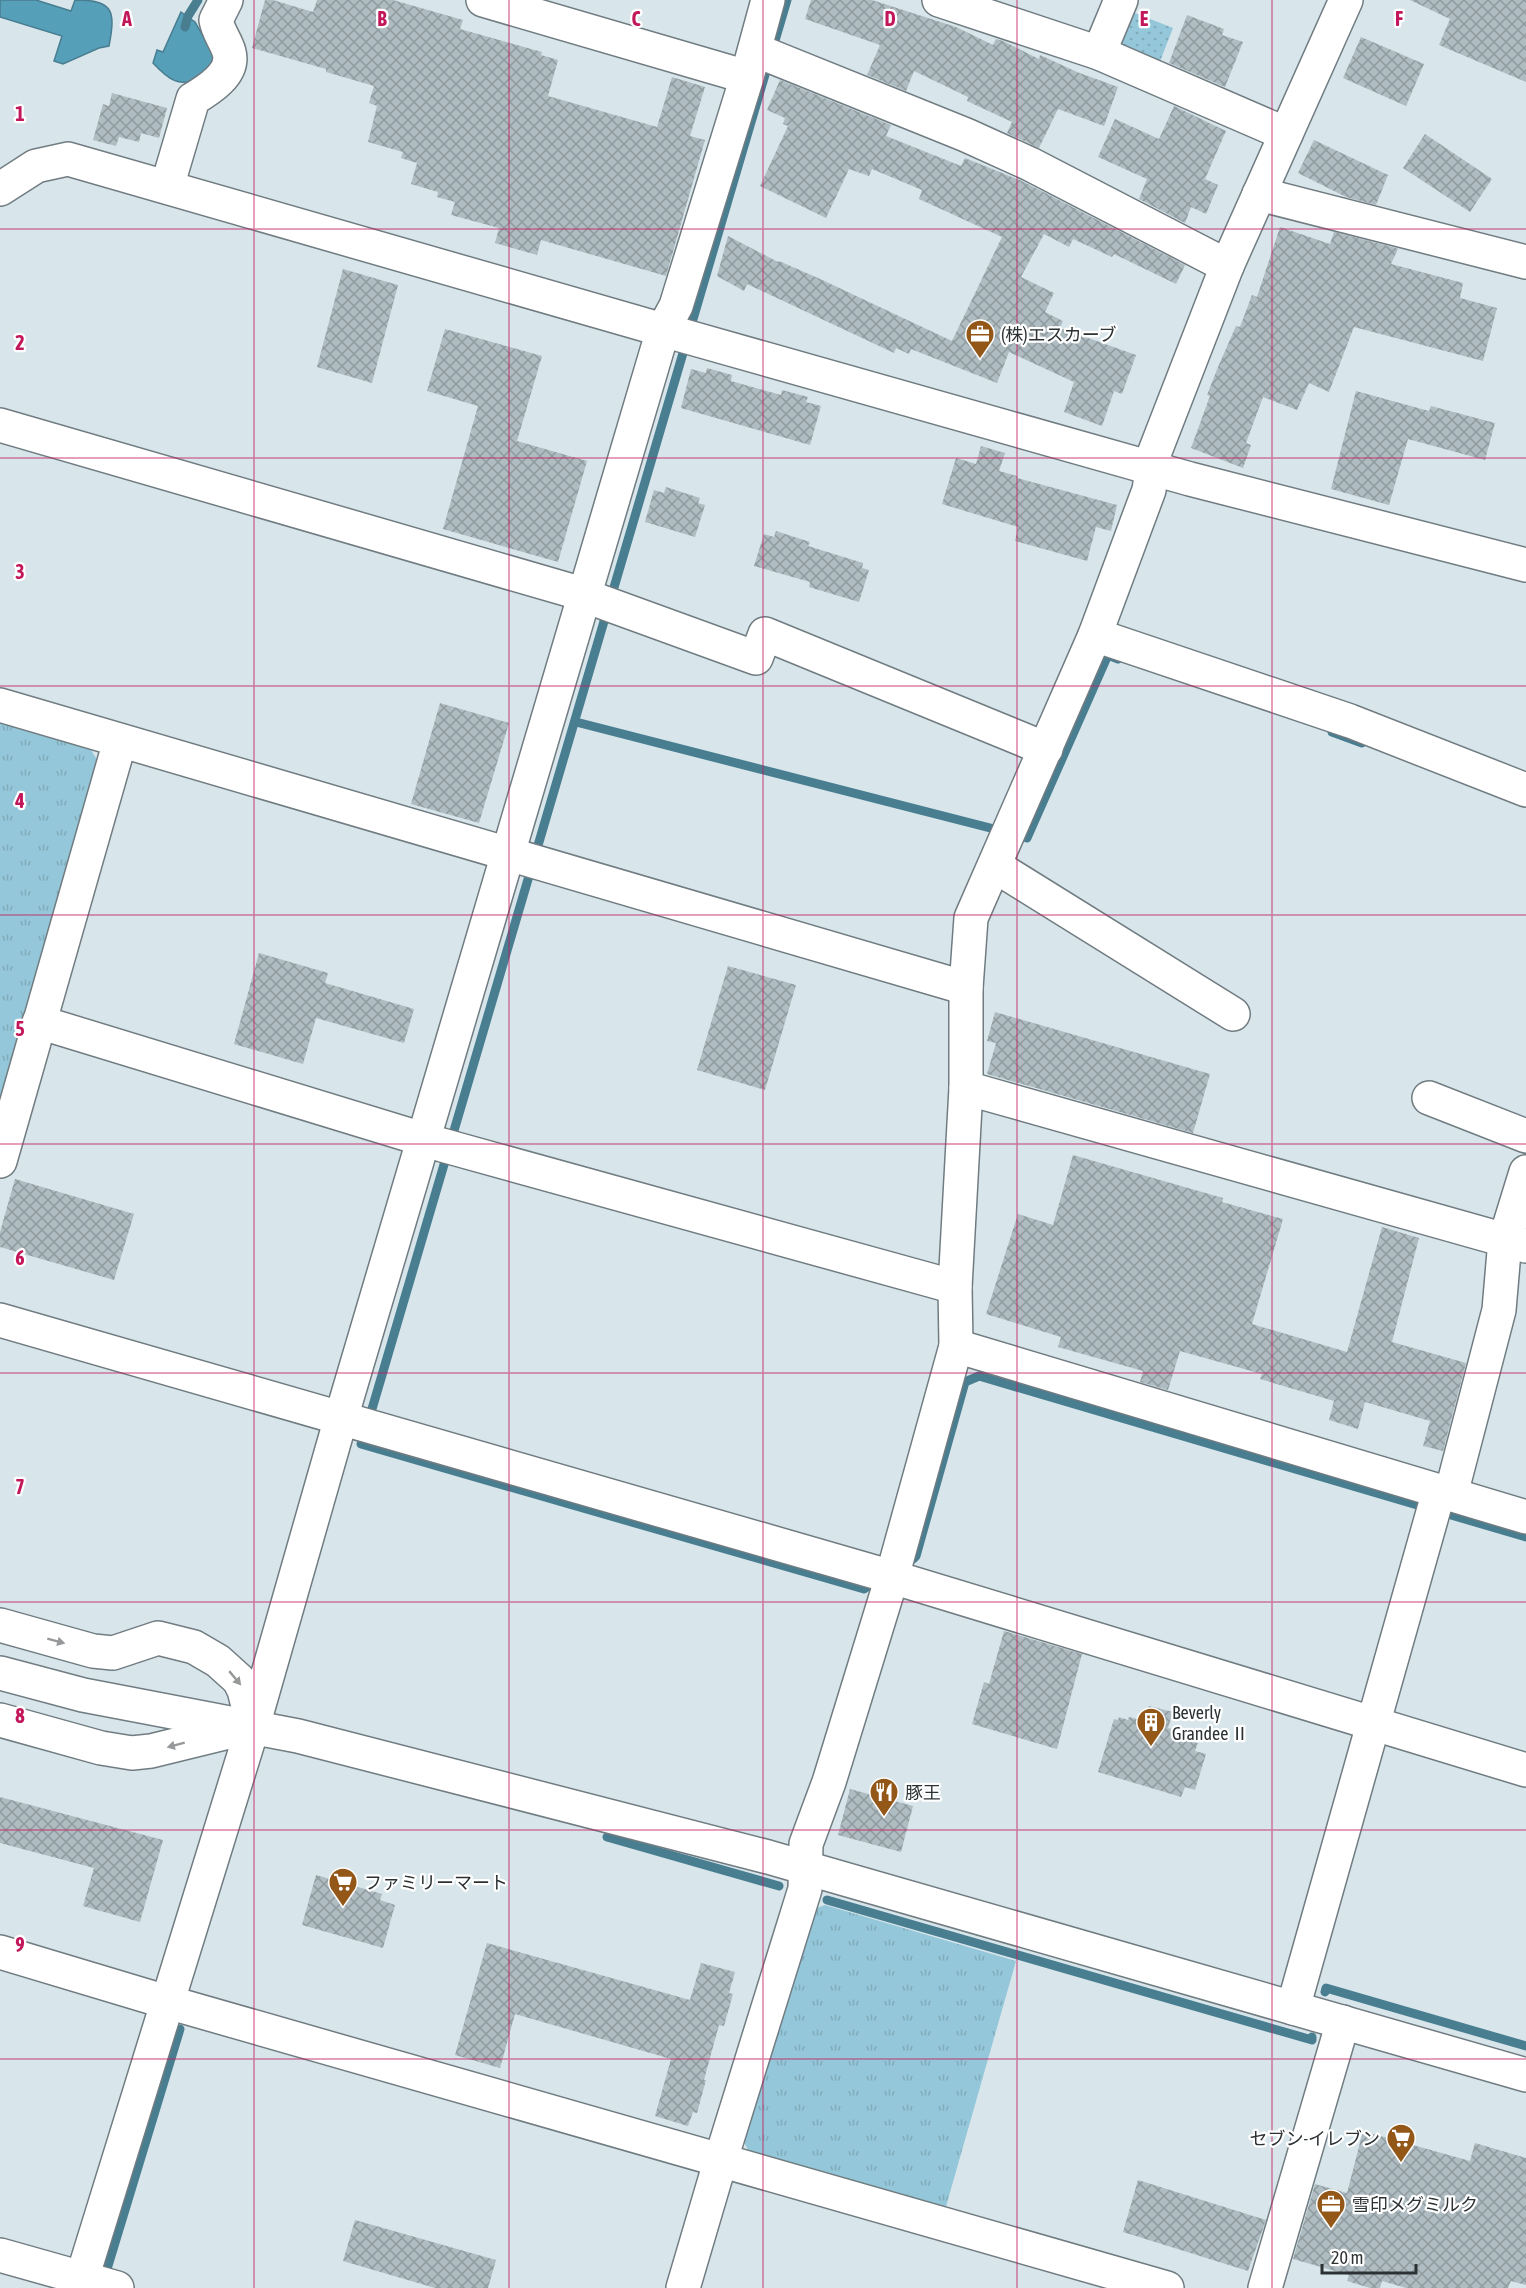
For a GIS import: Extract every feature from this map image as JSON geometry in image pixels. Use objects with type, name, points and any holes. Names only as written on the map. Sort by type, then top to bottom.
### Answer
[{"type":"street","points":[[167,187],[193,99],[215,85],[228,63],[229,51],[216,20],[226,0]]},
{"type":"street","points":[[483,0],[762,60],[966,135],[1030,164],[1227,266]]},
{"type":"street","points":[[0,2255],[96,2284],[166,2001],[254,1726],[341,1418],[440,1144],[526,859],[681,335],[676,306],[762,60],[768,0]]},
{"type":"street","points":[[939,0],[1099,54],[1286,134]]},
{"type":"street","points":[[1099,54],[1121,0]]},
{"type":"street","points":[[683,2288],[805,1889],[806,1844],[830,1782],[892,1577],[956,1346],[956,1287],[966,1088],[966,988],[971,918],[1095,635],[1149,490],[1154,454],[1227,266],[1346,0]]},
{"type":"street","points":[[0,189],[36,166],[68,159],[1152,469],[1526,565]]},
{"type":"street","points":[[1259,194],[1526,262]]},
{"type":"street","points":[[0,425],[601,601],[756,658],[765,634],[1046,748]]},
{"type":"street","points":[[1095,635],[1350,721],[1526,789]]},
{"type":"street","points":[[0,705],[966,988]]},
{"type":"street","points":[[0,1161],[120,741]]},
{"type":"street","points":[[1004,845],[1233,1014]]},
{"type":"street","points":[[39,1022],[440,1144],[956,1287]]},
{"type":"street","points":[[966,1088],[1515,1243]]},
{"type":"street","points":[[1429,1098],[1526,1136]]},
{"type":"street","points":[[1293,2008],[1372,1722],[1499,1310],[1515,1243],[1526,1172]]},
{"type":"street","points":[[0,1320],[892,1577],[1526,1770]]},
{"type":"street","points":[[956,1346],[1439,1501],[1526,1517]]},
{"type":"street","points":[[0,1625],[93,1651],[113,1653],[158,1638],[194,1647],[218,1661],[239,1680],[254,1726]]},
{"type":"street","points":[[0,1673],[83,1695],[298,1736],[806,1868],[1526,2075]]},
{"type":"street","points":[[0,1720],[101,1748],[132,1753],[151,1751],[254,1726]]},
{"type":"street","points":[[0,1952],[1167,2288]]},
{"type":"street","points":[[1265,2288],[1343,2022]]},
{"type":"green space","points":[[1130,11],[1173,28],[1159,64],[1124,49],[1121,35]]},
{"type":"green space","points":[[0,722],[90,748],[100,765],[0,1108]]},
{"type":"green space","points":[[825,1905],[1016,1961],[945,2210],[751,2156],[741,2136],[811,1910]]},
{"type":"shaded area","points":[[0,0],[36,0],[71,11],[75,0],[97,2],[109,10],[111,16],[109,46],[63,64],[54,61],[62,36],[0,17]]},
{"type":"shaded area","points":[[181,12],[195,22],[215,57],[205,72],[186,82],[174,80],[153,63],[157,50],[163,52]]},
{"type":"building","points":[[265,0],[273,0],[313,12],[317,0],[393,0],[463,20],[460,29],[542,52],[541,55],[558,60],[548,96],[657,127],[672,77],[705,87],[690,136],[705,140],[666,276],[541,240],[537,255],[495,243],[499,228],[451,215],[455,202],[437,197],[438,192],[411,184],[417,163],[401,158],[403,152],[368,142],[377,106],[369,103],[374,86],[326,72],[326,69],[252,48]]},
{"type":"building","points":[[811,0],[872,0],[956,27],[993,45],[996,39],[1003,41],[1039,59],[1040,55],[1118,87],[1104,126],[1058,109],[1039,148],[1007,133],[1012,122],[967,101],[968,97],[914,71],[906,91],[867,75],[880,45],[805,19]]},
{"type":"building","points":[[1410,0],[1526,0],[1526,82],[1439,45],[1450,19]]},
{"type":"building","points":[[1187,15],[1224,29],[1222,35],[1243,42],[1225,87],[1169,63]]},
{"type":"building","points":[[1361,37],[1424,64],[1406,106],[1343,78]]},
{"type":"building","points":[[780,80],[891,125],[886,136],[961,166],[965,158],[1022,181],[1185,265],[1176,284],[1114,254],[1112,257],[1073,239],[1069,247],[1044,234],[1021,277],[1054,293],[1045,312],[1063,321],[1060,328],[1136,355],[1122,394],[1114,391],[1102,426],[1064,412],[1074,382],[1009,352],[997,383],[911,349],[909,354],[896,348],[894,353],[747,284],[744,291],[717,276],[728,236],[778,262],[818,278],[952,341],[1002,237],[919,199],[922,190],[872,169],[869,176],[849,169],[826,218],[760,186],[788,126],[783,124],[785,118],[767,110]]},
{"type":"building","points":[[112,93],[167,108],[159,138],[141,133],[139,142],[119,137],[116,146],[93,140],[103,104],[109,106]]},
{"type":"building","points":[[1174,106],[1226,131],[1205,179],[1218,185],[1206,214],[1191,207],[1185,223],[1139,199],[1147,179],[1098,157],[1115,119],[1159,139]]},
{"type":"building","points":[[1425,134],[1492,179],[1470,212],[1403,168]]},
{"type":"building","points":[[1314,140],[1388,175],[1376,205],[1346,197],[1298,173]]},
{"type":"building","points":[[1280,227],[1330,244],[1334,232],[1396,248],[1398,249],[1391,264],[1463,283],[1460,298],[1497,308],[1483,361],[1354,327],[1329,392],[1309,383],[1297,410],[1263,397],[1246,443],[1251,445],[1243,468],[1191,448],[1218,367],[1236,326],[1240,327],[1252,295],[1257,297]]},
{"type":"building","points":[[343,269],[398,285],[372,383],[317,367]]},
{"type":"building","points":[[445,329],[542,356],[517,441],[587,461],[558,562],[443,529],[478,406],[427,391]]},
{"type":"building","points":[[707,368],[732,375],[731,381],[781,395],[782,390],[808,397],[806,402],[821,406],[810,445],[681,408],[691,369],[706,373]]},
{"type":"building","points":[[1356,391],[1429,411],[1431,406],[1495,423],[1485,460],[1408,439],[1389,505],[1331,489]]},
{"type":"building","points":[[981,446],[1005,453],[999,471],[1117,505],[1111,531],[1096,527],[1087,561],[1015,541],[1018,527],[942,504],[956,458],[976,464]]},
{"type":"building","points":[[666,487],[700,498],[698,503],[705,505],[695,537],[645,522],[654,490],[664,493]]},
{"type":"building","points":[[776,531],[810,542],[808,546],[863,563],[862,568],[869,570],[859,602],[809,587],[810,582],[754,566],[764,534],[774,537]]},
{"type":"building","points":[[440,703],[509,723],[479,823],[411,804]]},
{"type":"building","points":[[259,953],[328,973],[325,983],[414,1009],[404,1043],[316,1018],[303,1064],[234,1044]]},
{"type":"building","points":[[728,966],[796,985],[765,1090],[697,1070]]},
{"type":"building","points":[[995,1012],[1210,1074],[1193,1133],[987,1074],[996,1043],[987,1041]]},
{"type":"building","points":[[1073,1155],[1223,1198],[1222,1202],[1283,1219],[1252,1324],[1347,1352],[1382,1227],[1419,1238],[1392,1342],[1466,1363],[1443,1451],[1423,1446],[1430,1421],[1365,1402],[1358,1429],[1329,1420],[1334,1401],[1260,1379],[1262,1374],[1180,1351],[1168,1390],[1140,1382],[1143,1371],[1058,1347],[1061,1337],[986,1314],[1018,1214],[1053,1225]]},
{"type":"building","points":[[15,1179],[134,1214],[114,1280],[0,1247],[0,1232]]},
{"type":"building","points":[[1004,1631],[1082,1654],[1057,1749],[972,1724],[984,1682],[989,1684]]},
{"type":"building","name":"Beverly Grandee Ⅱ","points":[[1149,1706],[1173,1712],[1168,1728],[1188,1733],[1187,1736],[1195,1738],[1194,1742],[1198,1743],[1195,1751],[1206,1754],[1195,1790],[1185,1787],[1181,1797],[1098,1772],[1114,1719],[1118,1720],[1119,1717],[1128,1720],[1129,1717],[1145,1721]]},
{"type":"building","points":[[850,1789],[913,1806],[901,1852],[838,1835]]},
{"type":"building","points":[[0,1797],[163,1840],[140,1922],[83,1906],[94,1868],[0,1843]]},
{"type":"building","points":[[316,1875],[382,1894],[380,1900],[395,1905],[383,1948],[302,1925]]},
{"type":"building","points":[[487,1943],[690,2000],[701,1963],[735,1972],[729,1993],[733,1994],[724,2026],[719,2025],[697,2113],[693,2112],[688,2126],[655,2116],[671,2059],[515,2014],[500,2068],[455,2055]]},
{"type":"building","points":[[1363,2131],[1470,2161],[1475,2143],[1526,2158],[1526,2285],[1511,2281],[1508,2288],[1406,2288],[1382,2281],[1380,2288],[1370,2288],[1347,2281],[1349,2275],[1293,2259],[1315,2184],[1347,2193]]},
{"type":"building","points":[[1138,2180],[1266,2220],[1248,2271],[1123,2232]]},
{"type":"building","points":[[355,2220],[496,2260],[488,2288],[435,2288],[343,2261]]},
{"type":"waterway","points":[[185,27],[188,16],[198,0]]},
{"type":"waterway","points":[[372,1409],[787,0]]},
{"type":"waterway","points":[[1015,835],[1027,838],[1108,655],[1118,659]]},
{"type":"waterway","points":[[576,722],[1002,831]]},
{"type":"waterway","points":[[1332,732],[1362,743]]},
{"type":"waterway","points":[[913,1559],[916,1556],[965,1382],[979,1376],[1526,1537]]},
{"type":"waterway","points":[[361,1444],[864,1589],[867,1587]]},
{"type":"waterway","points":[[607,1837],[779,1886]]},
{"type":"waterway","points":[[827,1900],[1312,2040],[1312,2037]]},
{"type":"waterway","points":[[1325,1992],[1326,1988],[1526,2046]]},
{"type":"waterway","points":[[104,2279],[180,2029]]},
{"type":"place","name":"(株)エスカーブ","points":[[980,360]]},
{"type":"place","name":"Beverly Grandee Ⅱ","points":[[1151,1748]]},
{"type":"place","name":"豚王","points":[[884,1818]]},
{"type":"place","name":"ファミリーマート","points":[[343,1908]]},
{"type":"place","name":"セブン-イレブン","points":[[1401,2164]]},
{"type":"place","name":"雪印メグミルク","points":[[1331,2230]]}]
